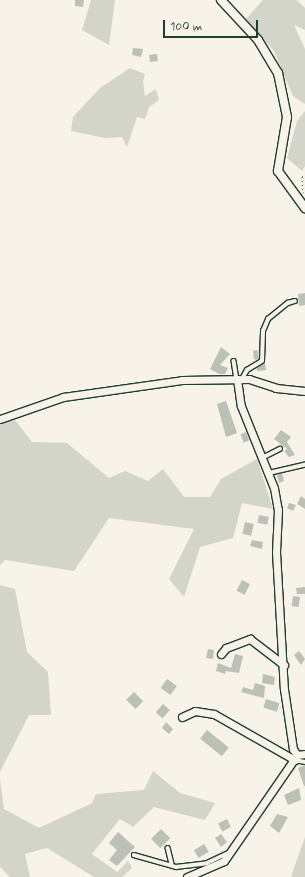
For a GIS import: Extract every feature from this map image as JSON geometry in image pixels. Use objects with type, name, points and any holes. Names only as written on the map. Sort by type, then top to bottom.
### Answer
[{"type":"street","points":[[221,0],[258,40],[278,72],[287,117],[278,171],[305,204]]},
{"type":"street","points":[[0,419],[63,397],[92,391],[182,380],[239,379],[305,391]]},
{"type":"street","points":[[239,379],[239,399],[269,473],[274,488],[278,510],[276,552],[284,665],[289,733],[296,757]]},
{"type":"street","points":[[221,654],[226,648],[250,638],[284,665]]},
{"type":"street","points":[[182,717],[195,711],[214,714],[296,757]]},
{"type":"street","points":[[187,877],[224,861],[296,757],[305,754]]},
{"type":"lane","points":[[239,379],[247,370],[262,361],[263,331],[268,319],[288,303],[295,300]]},
{"type":"lane","points":[[234,361],[239,379]]},
{"type":"lane","points":[[262,458],[280,449]]},
{"type":"lane","points":[[269,473],[305,465]]},
{"type":"lane","points":[[296,757],[305,762]]},
{"type":"lane","points":[[168,848],[172,864]]},
{"type":"lane","points":[[134,855],[172,864],[176,867],[207,863],[232,851]]},
{"type":"path","points":[[305,175],[302,177],[305,204]]},
{"type":"shaded area","points":[[91,0],[115,0],[109,45],[82,30]]},
{"type":"shaded area","points":[[263,0],[297,0],[305,8],[305,30],[294,25],[305,49],[305,104],[293,96],[274,51],[246,19]]},
{"type":"shaded area","points":[[130,68],[145,74],[143,82],[145,96],[156,89],[159,100],[149,107],[145,119],[137,117],[127,147],[122,137],[105,138],[71,131],[73,117],[100,88]]},
{"type":"shaded area","points":[[305,111],[305,166],[302,171],[287,158],[297,121]]},
{"type":"shaded area","points":[[15,420],[32,442],[67,443],[109,478],[125,471],[148,481],[163,469],[184,497],[210,497],[221,479],[257,459],[273,509],[242,503],[233,538],[200,547],[184,597],[169,579],[194,529],[109,518],[74,571],[5,560],[0,565],[0,424]]},
{"type":"shaded area","points":[[0,585],[15,589],[27,652],[48,672],[51,715],[29,715],[0,772]]},
{"type":"shaded area","points":[[153,771],[180,793],[215,803],[205,820],[154,807],[133,827],[120,819],[92,854],[117,872],[128,861],[132,868],[122,877],[94,877],[47,848],[25,854],[30,877],[10,877],[0,867],[0,779],[4,809],[39,828],[92,803],[96,794],[144,790]]},
{"type":"shaded area","points":[[305,837],[305,877],[291,877]]},
{"type":"building","points":[[75,0],[84,0],[83,7],[75,6]]},
{"type":"building","points":[[133,48],[143,49],[141,57],[132,55]]},
{"type":"building","points":[[157,54],[158,61],[150,62],[149,55]]},
{"type":"building","points":[[305,293],[305,305],[299,306],[298,294]]},
{"type":"building","points":[[221,347],[230,354],[220,365],[228,368],[225,374],[219,374],[210,369]]},
{"type":"building","points":[[258,350],[259,359],[254,359],[253,351]]},
{"type":"building","points":[[265,363],[266,370],[257,371],[257,368]]},
{"type":"building","points":[[226,401],[237,433],[226,437],[217,404]]},
{"type":"building","points":[[281,430],[291,437],[287,442],[295,455],[289,457],[284,451],[287,449],[274,439]]},
{"type":"building","points":[[246,432],[249,440],[244,443],[240,434]]},
{"type":"building","points":[[282,473],[284,481],[279,483],[277,475]]},
{"type":"building","points":[[301,496],[305,499],[305,509],[297,504]]},
{"type":"building","points":[[289,503],[296,505],[293,511],[287,508]]},
{"type":"building","points":[[259,515],[269,517],[267,525],[257,523]]},
{"type":"building","points":[[245,522],[254,524],[251,536],[242,534]]},
{"type":"building","points":[[252,540],[263,542],[262,549],[250,546]]},
{"type":"building","points":[[242,580],[250,584],[245,595],[237,591]]},
{"type":"building","points":[[305,587],[305,594],[297,594],[296,588]]},
{"type":"building","points":[[293,596],[300,597],[299,607],[292,606]]},
{"type":"building","points":[[208,649],[214,650],[213,659],[206,658]]},
{"type":"building","points":[[299,651],[305,659],[301,665],[294,655]]},
{"type":"building","points":[[235,654],[243,656],[239,673],[226,671],[225,674],[216,671],[218,663],[231,668]]},
{"type":"building","points":[[263,674],[275,677],[274,685],[262,683]]},
{"type":"building","points":[[167,679],[177,686],[171,695],[161,688]]},
{"type":"building","points":[[255,683],[265,686],[264,698],[241,692],[243,687],[253,690]]},
{"type":"building","points":[[134,692],[143,701],[135,709],[126,700]]},
{"type":"building","points":[[266,699],[279,703],[277,712],[263,708]]},
{"type":"building","points":[[163,704],[170,710],[163,718],[156,712]]},
{"type":"building","points":[[166,722],[173,729],[169,734],[162,728]]},
{"type":"building","points":[[207,730],[229,748],[222,756],[200,739]]},
{"type":"building","points":[[305,765],[305,786],[304,786],[298,768]]},
{"type":"building","points":[[299,788],[301,800],[288,805],[284,795]]},
{"type":"building","points":[[277,814],[288,817],[279,833],[270,826]]},
{"type":"building","points":[[227,819],[231,827],[222,832],[218,824]]},
{"type":"building","points":[[161,829],[170,838],[160,848],[151,839]]},
{"type":"building","points":[[118,832],[135,847],[117,866],[109,860],[117,850],[109,843]]},
{"type":"building","points":[[221,834],[227,842],[221,847],[215,838]]},
{"type":"building","points":[[204,844],[209,852],[199,858],[194,850]]}]
